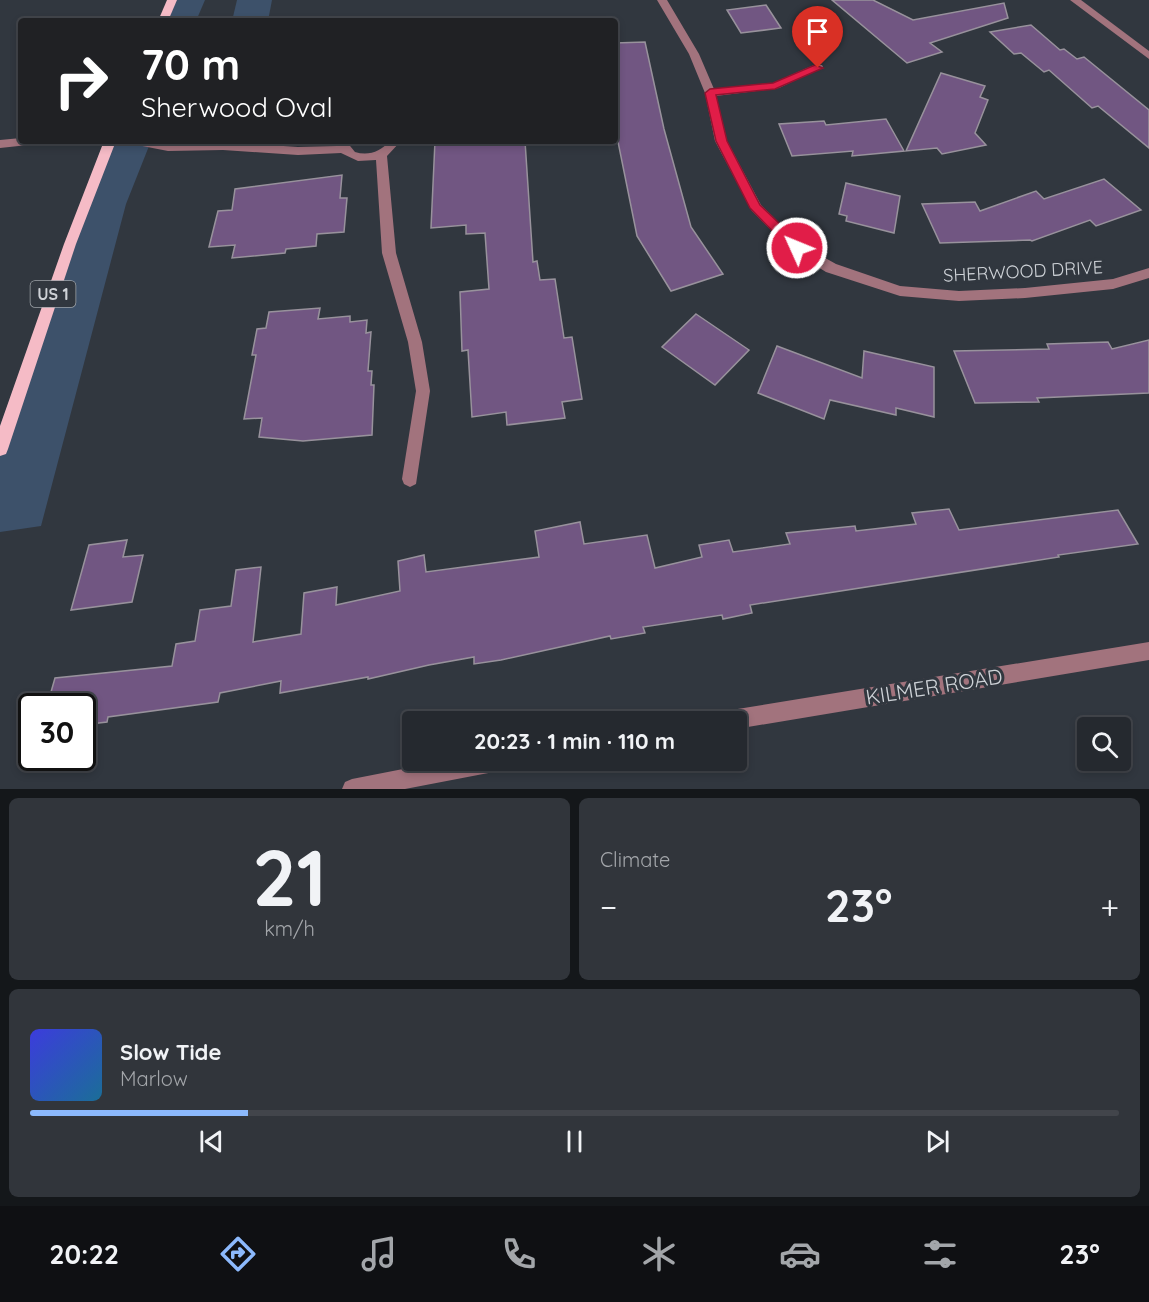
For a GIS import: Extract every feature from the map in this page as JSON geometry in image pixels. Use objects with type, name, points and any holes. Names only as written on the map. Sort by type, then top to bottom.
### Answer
[{"type":"main road","points":[[164,18],[172,0]]},
{"type":"main road","name":"US 1","points":[[0,449],[70,244],[109,144]]},
{"type":"street","name":"SHERWOOD DRIVE","points":[[662,0],[694,54],[710,93],[721,141],[756,208],[797,248],[831,268],[900,291],[959,296],[1025,293],[1113,284],[1149,273]]},
{"type":"street","points":[[1075,0],[1149,56]]},
{"type":"street","points":[[710,93],[775,86],[818,68]]},
{"type":"street","points":[[0,144],[18,142]]},
{"type":"street","points":[[143,144],[186,149],[213,144]]},
{"type":"street","points":[[229,144],[321,152],[342,145],[350,155],[358,158],[381,154],[393,144]]},
{"type":"street","points":[[381,154],[389,253],[415,342],[423,391],[410,479]]},
{"type":"street","name":"KILMER ROAD","points":[[747,717],[1149,651]]},
{"type":"street","points":[[352,789],[446,771]]},
{"type":"shaded area","points":[[169,0],[205,0],[197,18],[161,18]]},
{"type":"shaded area","points":[[237,0],[272,0],[269,18],[233,18]]},
{"type":"shaded area","points":[[103,144],[150,144],[126,204],[41,526],[0,532],[0,426]]},
{"type":"building","points":[[832,0],[873,0],[913,20],[1004,3],[1008,18],[930,43],[942,52],[907,63]]},
{"type":"building","points":[[766,5],[781,28],[741,33],[727,10]]},
{"type":"building","points":[[1031,25],[1060,50],[1064,49],[1077,59],[1084,57],[1149,110],[1149,148],[1098,106],[1092,108],[1049,70],[1044,72],[1021,53],[1014,54],[990,32]]},
{"type":"building","points":[[645,42],[664,129],[691,227],[723,274],[671,291],[637,236],[618,142],[618,43]]},
{"type":"building","points":[[941,73],[985,86],[980,97],[988,100],[975,133],[986,145],[942,154],[937,148],[906,151]]},
{"type":"building","points":[[886,119],[904,151],[852,156],[853,151],[792,156],[779,124],[824,121],[826,125]]},
{"type":"building","points":[[435,144],[525,144],[533,262],[537,261],[540,280],[555,279],[564,338],[572,337],[582,399],[562,402],[565,418],[507,425],[506,412],[472,417],[468,350],[462,351],[460,292],[489,289],[485,233],[466,234],[466,225],[431,228]]},
{"type":"building","points":[[342,175],[340,198],[347,198],[344,232],[317,234],[316,246],[286,249],[285,253],[232,258],[235,245],[209,247],[218,211],[232,210],[235,189]]},
{"type":"building","points":[[1104,179],[1141,210],[1096,226],[1090,220],[1032,241],[940,243],[922,204],[975,202],[980,211],[1036,191],[1044,199]]},
{"type":"building","points":[[846,183],[900,196],[894,233],[846,221],[847,216],[839,214]]},
{"type":"building","points":[[320,308],[318,319],[350,316],[350,322],[367,320],[366,333],[371,332],[368,371],[372,371],[371,385],[374,385],[372,435],[303,441],[259,437],[262,418],[244,419],[256,355],[252,355],[257,329],[266,328],[269,312]]},
{"type":"building","points":[[696,314],[749,350],[715,385],[662,347]]},
{"type":"building","points":[[1149,340],[1149,393],[1037,398],[1039,402],[975,403],[954,351],[1049,349],[1047,344],[1108,342],[1112,349]]},
{"type":"building","points":[[777,346],[862,378],[864,351],[934,367],[934,417],[896,408],[896,415],[830,400],[824,419],[758,393]]},
{"type":"building","points":[[949,509],[959,530],[1118,510],[1138,544],[750,605],[752,613],[723,619],[722,615],[643,627],[645,633],[611,639],[610,636],[501,660],[474,664],[474,657],[368,679],[368,677],[280,693],[281,681],[220,693],[218,702],[108,717],[107,722],[96,723],[96,693],[51,693],[55,678],[172,666],[176,644],[195,641],[200,610],[231,606],[236,570],[261,567],[253,642],[301,634],[304,593],[337,587],[336,605],[400,591],[398,561],[424,555],[426,572],[539,557],[535,531],[580,522],[584,544],[647,535],[655,568],[702,557],[699,545],[729,540],[733,552],[790,544],[786,533],[855,526],[856,531],[916,524],[912,513]]},
{"type":"building","points":[[127,540],[123,557],[143,555],[132,602],[71,610],[89,545]]},
{"type":"route","points":[[797,248],[756,208],[721,141],[710,93],[775,86],[818,68]]}]
